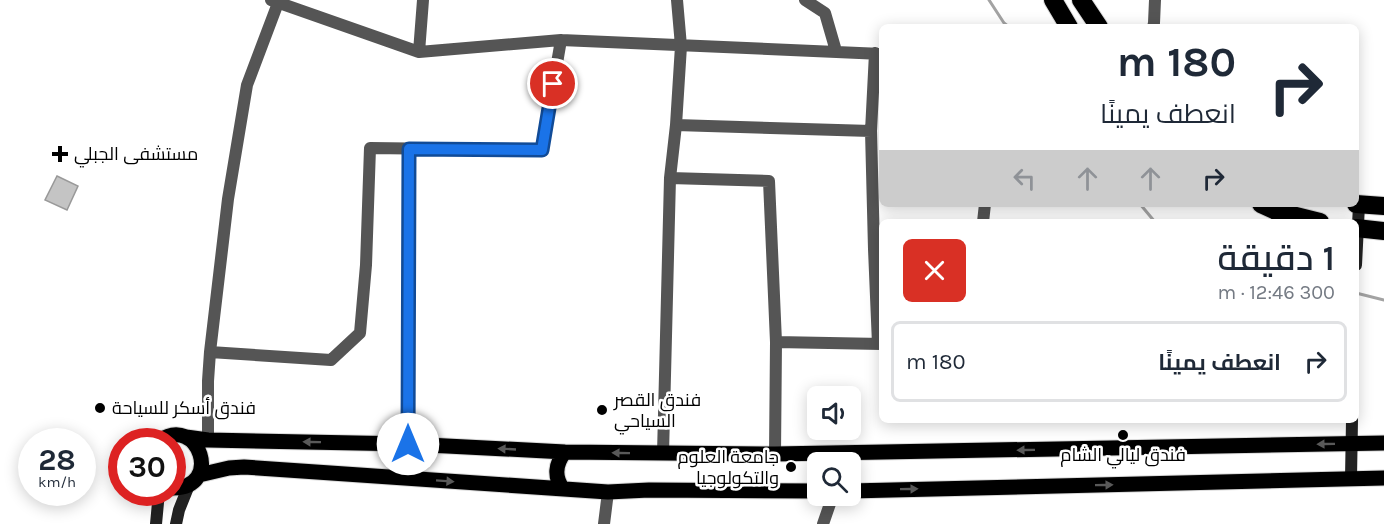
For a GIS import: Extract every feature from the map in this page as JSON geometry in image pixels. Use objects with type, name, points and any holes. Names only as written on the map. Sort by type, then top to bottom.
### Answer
[{"type":"highway","points":[[1053,0],[1067,24]]},
{"type":"highway","points":[[1081,0],[1097,24]]},
{"type":"highway","points":[[1359,204],[1384,206]]},
{"type":"highway","points":[[1267,207],[1308,219]]},
{"type":"highway","points":[[1359,228],[1384,231]]},
{"type":"main road","points":[[186,437],[208,440],[408,444],[565,452],[663,454],[1384,443]]},
{"type":"main road","points":[[186,437],[194,442],[202,457],[202,466],[194,480]]},
{"type":"main road","points":[[563,489],[556,471],[565,452]]},
{"type":"main road","points":[[186,485],[194,480],[229,468],[244,467],[608,492],[807,491]]},
{"type":"main road","points":[[861,491],[1384,478]]},
{"type":"street","points":[[419,52],[423,0]]},
{"type":"street","points":[[663,454],[670,178],[681,46],[677,0]]},
{"type":"street","points":[[805,0],[825,13],[836,51]]},
{"type":"street","points":[[1154,24],[1155,0]]},
{"type":"street","points":[[208,440],[210,352],[228,199],[247,85],[274,2],[419,52],[561,40],[879,53],[871,131],[879,296]]},
{"type":"street","points":[[210,352],[331,360],[360,333],[366,265],[370,148],[542,150],[561,40]]},
{"type":"street","points":[[676,125],[871,131]]},
{"type":"street","points":[[408,444],[409,149]]},
{"type":"street","points":[[670,178],[769,181],[777,342],[775,454]]},
{"type":"street","points":[[777,342],[879,344]]},
{"type":"street","points":[[1351,478],[1352,423]]},
{"type":"street","points":[[176,524],[179,510],[194,480]]},
{"type":"street","points":[[604,524],[608,492]]},
{"type":"street","points":[[156,524],[158,506]]},
{"type":"street","points":[[823,524],[829,506]]},
{"type":"building","points":[[57,176],[78,186],[67,210],[45,200]]},
{"type":"waterway","points":[[989,0],[1005,24]]},
{"type":"waterway","points":[[1142,207],[1152,219]]},
{"type":"waterway","points":[[1359,294],[1384,300]]},
{"type":"place","name":"مستشفى الجبلي","points":[[60,154]]},
{"type":"place","name":"فندق أسكر للسياحة","points":[[100,408]]},
{"type":"place","name":"فندق القصر السياحي","points":[[602,410]]},
{"type":"place","name":"فندق ليالي الشام","points":[[1123,435]]},
{"type":"place","name":"جامعة العلوم والتكولوجيا","points":[[791,467]]},
{"type":"route","points":[[408,444],[409,149],[542,150],[553,84]]}]
